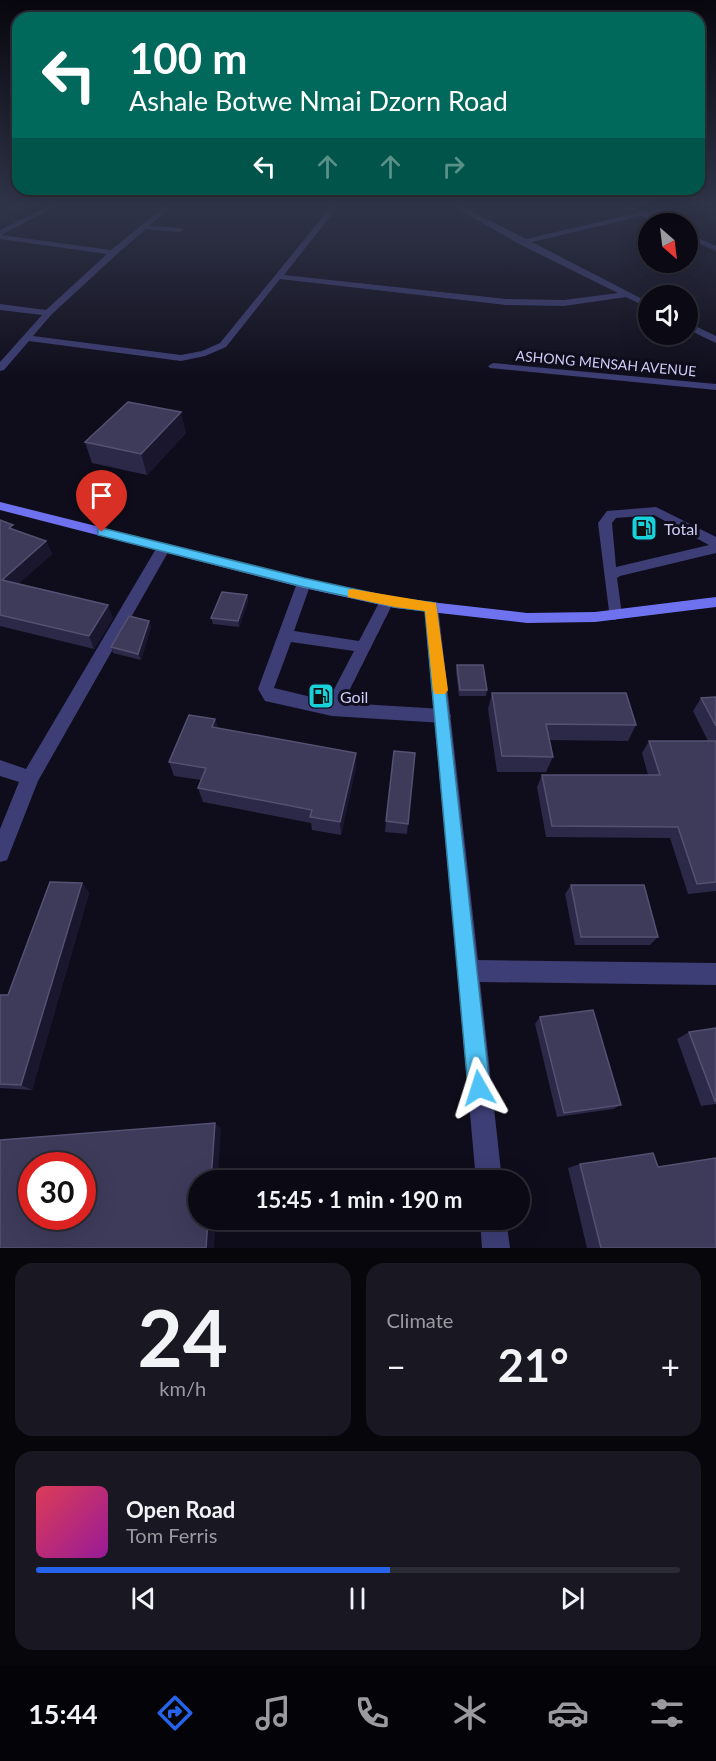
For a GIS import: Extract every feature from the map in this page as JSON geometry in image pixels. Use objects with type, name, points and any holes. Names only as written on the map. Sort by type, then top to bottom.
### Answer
[{"type":"main road","points":[[0,506],[304,583],[387,601],[527,618],[615,615],[716,602]]},
{"type":"street","points":[[0,368],[48,313],[101,263]]},
{"type":"street","points":[[27,338],[181,358],[205,353],[223,345],[291,263]]},
{"type":"street","points":[[565,263],[638,300]]},
{"type":"street","points":[[280,277],[506,302],[564,303],[627,294]]},
{"type":"street","points":[[0,307],[48,313]]},
{"type":"street","points":[[698,331],[716,340]]},
{"type":"street","name":"ASHONG MENSAH AVENUE","points":[[493,366],[716,387]]},
{"type":"street","points":[[615,615],[605,523],[612,514],[656,511],[716,543]]},
{"type":"street","points":[[0,853],[30,778],[164,547]]},
{"type":"street","points":[[610,576],[616,572],[716,548]]},
{"type":"street","points":[[304,583],[266,689],[270,696],[332,709],[443,716]]},
{"type":"street","points":[[332,709],[387,601]]},
{"type":"street","points":[[431,606],[466,971],[488,1170]]},
{"type":"street","points":[[285,635],[363,647]]},
{"type":"street","points":[[0,768],[30,778]]},
{"type":"street","points":[[466,971],[716,974]]},
{"type":"street","points":[[494,1230],[496,1248]]},
{"type":"building","points":[[128,402],[181,412],[141,454],[85,442]]},
{"type":"building","points":[[0,520],[13,525],[9,528],[46,541],[2,580],[108,605],[89,636],[0,615]]},
{"type":"building","points":[[222,592],[247,595],[238,621],[211,618]]},
{"type":"building","points":[[129,616],[149,621],[138,654],[111,647]]},
{"type":"building","points":[[457,665],[483,665],[487,690],[460,690]]},
{"type":"building","points":[[492,693],[626,693],[636,725],[546,724],[553,757],[502,756]]},
{"type":"building","points":[[716,697],[716,726],[701,698]]},
{"type":"building","points":[[189,715],[215,719],[212,727],[356,753],[340,822],[310,817],[312,810],[198,788],[206,768],[169,762]]},
{"type":"building","points":[[649,741],[716,741],[716,882],[697,884],[678,827],[552,826],[542,775],[660,775]]},
{"type":"building","points":[[394,751],[415,753],[408,824],[386,821]]},
{"type":"building","points":[[50,882],[82,883],[21,1085],[0,1084],[0,995],[8,995]]},
{"type":"building","points":[[571,885],[644,885],[658,937],[581,937]]},
{"type":"building","points":[[593,1010],[621,1105],[564,1113],[540,1017]]},
{"type":"building","points":[[716,1028],[716,1101],[715,1101],[689,1032]]},
{"type":"building","points":[[215,1123],[212,1170],[188,1170],[188,1230],[207,1230],[206,1248],[0,1248],[0,1140]]},
{"type":"building","points":[[653,1153],[658,1167],[716,1158],[716,1248],[601,1248],[580,1164]]},
{"type":"slow traffic","points":[[352,593],[395,603],[431,606],[440,690]]},
{"type":"place","name":"Total","points":[[644,528]]},
{"type":"place","name":"Goil","points":[[321,696]]},
{"type":"route","points":[[102,532],[304,583],[395,603],[431,606],[479,1088]]}]
